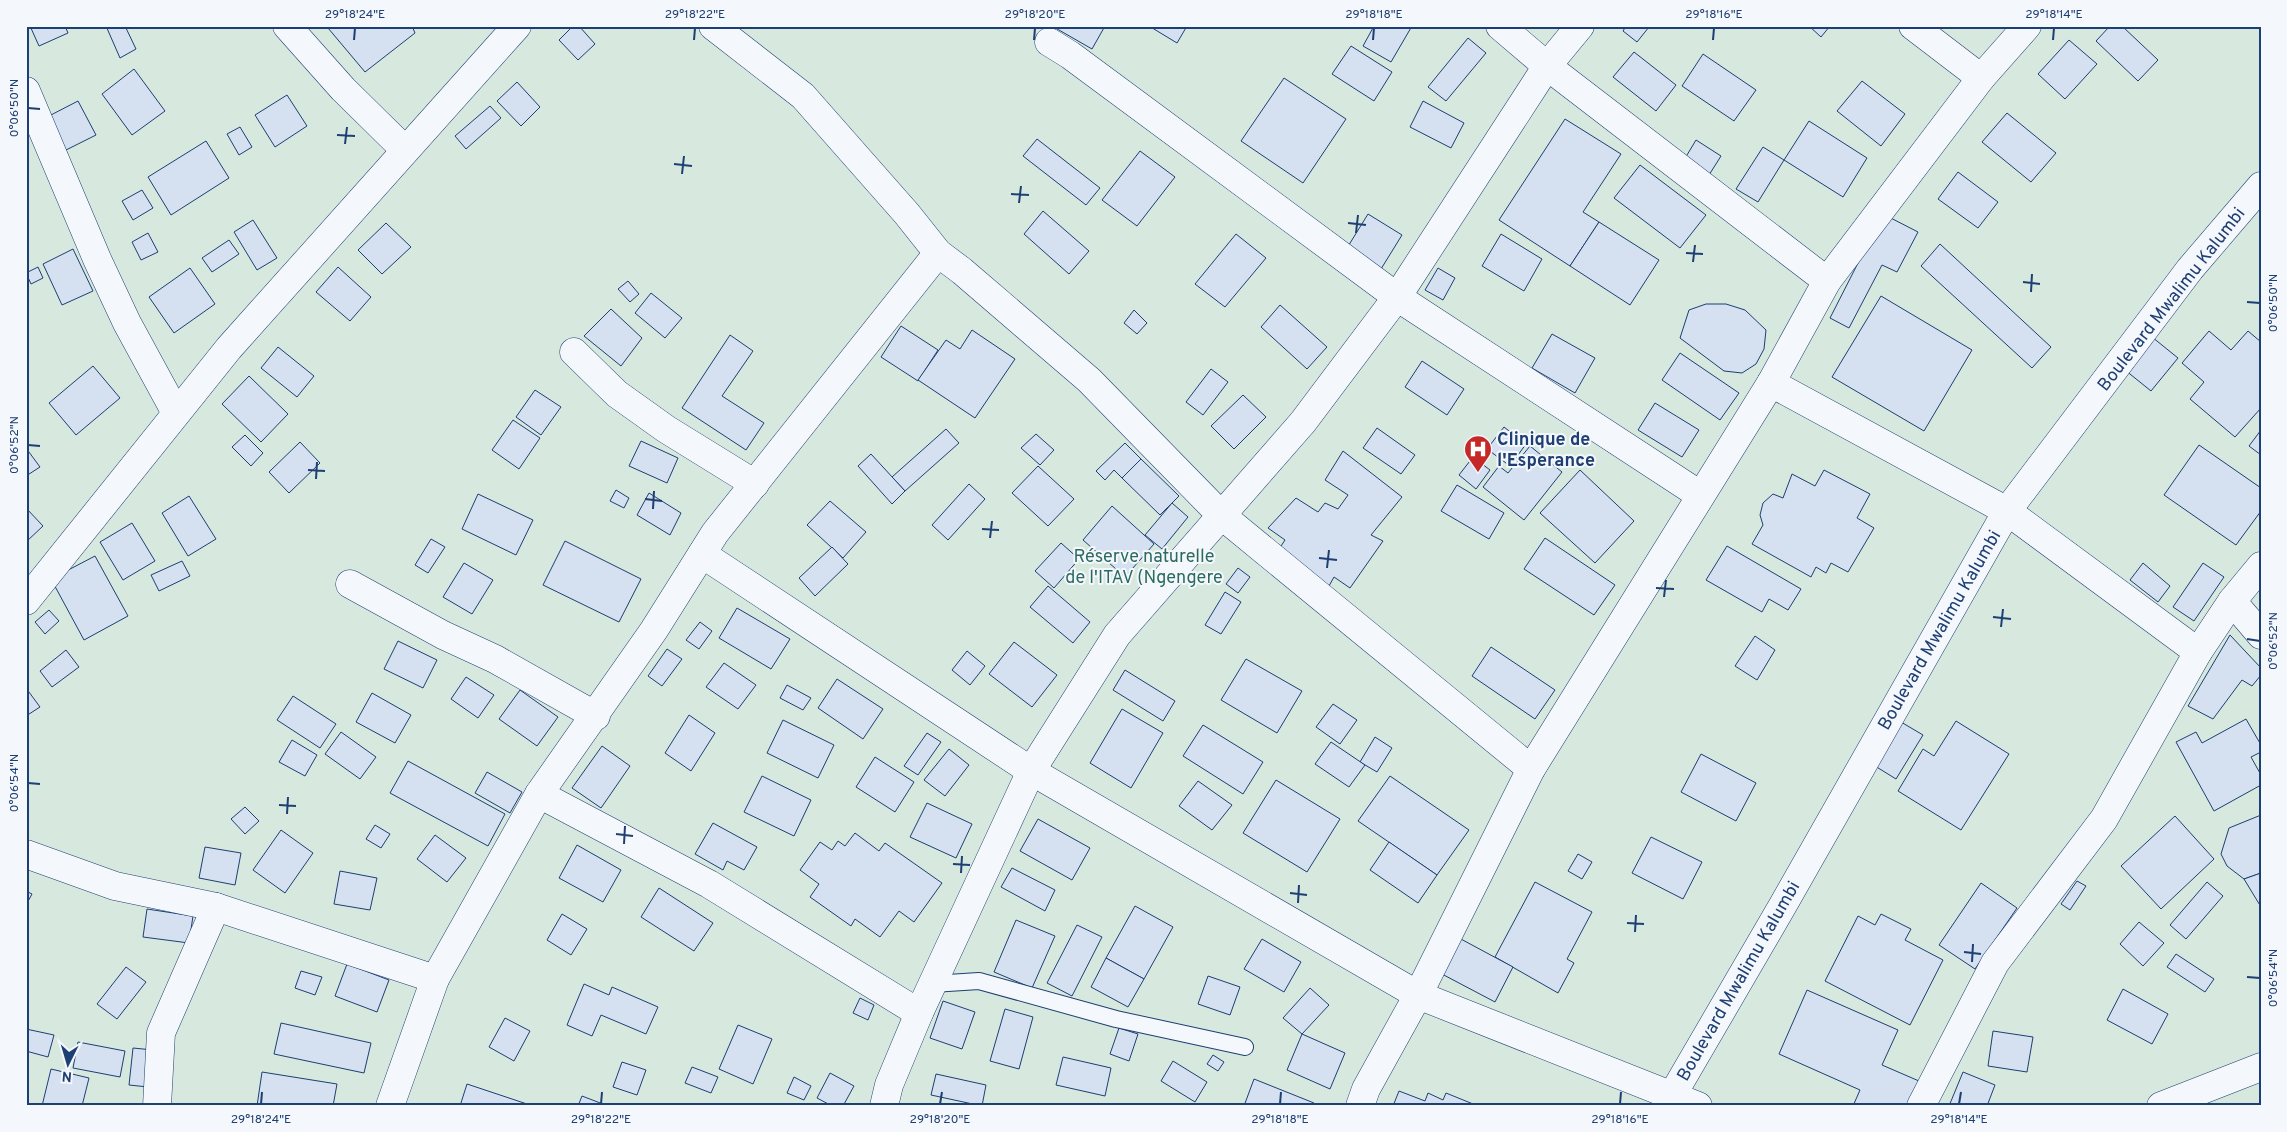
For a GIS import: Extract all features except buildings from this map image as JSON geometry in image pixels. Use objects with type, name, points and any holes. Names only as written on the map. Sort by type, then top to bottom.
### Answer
[{"type":"street","points":[[287,26],[343,89],[405,150]]},
{"type":"street","points":[[26,601],[229,348],[517,26]]},
{"type":"street","points":[[712,26],[803,96],[907,214],[938,253],[962,271],[1089,380],[1221,515],[1531,769]]},
{"type":"street","points":[[1500,26],[1547,66],[1827,280]]},
{"type":"street","points":[[884,1106],[889,1084],[932,984],[1031,772],[1117,635],[1302,422],[1397,297],[1547,66],[1580,26]]},
{"type":"street","points":[[1913,26],[1981,78]]},
{"type":"street","points":[[1360,1106],[1366,1089],[1418,995],[1531,769],[1771,383],[1827,280],[1981,78],[2027,26]]},
{"type":"street","points":[[1049,42],[1070,55],[1397,297],[1700,495]]},
{"type":"street","points":[[26,91],[97,259],[127,322],[176,413]]},
{"type":"street","name":"Boulevard Mwalimu Kalumbi","points":[[1668,1100],[1783,905],[2007,511],[2190,269],[2261,186]]},
{"type":"street","points":[[390,1106],[435,979],[539,794],[596,716],[654,630],[715,533],[938,253]]},
{"type":"street","points":[[574,352],[617,394],[666,429],[755,484]]},
{"type":"street","points":[[1771,383],[2007,511],[2198,652]]},
{"type":"street","points":[[702,554],[1031,772],[1418,995],[1668,1100],[1698,1106]]},
{"type":"street","points":[[1921,1106],[1995,963],[2104,819],[2198,652],[2232,601],[2261,566]]},
{"type":"street","points":[[350,584],[443,635],[495,659],[596,716]]},
{"type":"street","points":[[2232,601],[2261,635]]},
{"type":"street","points":[[539,794],[709,884],[920,1012]]},
{"type":"street","points":[[26,854],[115,886],[216,907],[435,979]]},
{"type":"street","points":[[157,1106],[161,1033],[216,907]]},
{"type":"street","points":[[2161,1106],[2261,1067]]},
{"type":"lane","points":[[932,984],[978,981],[1116,1019],[1245,1047]]},
{"type":"green space","name":"Réserve naturelle de l'ITAV (Ngengere","points":[[26,26],[2261,26],[2261,1106],[26,1106]]},
{"type":"place","name":"Clinique de l'Esperance","points":[[1478,473]]}]
